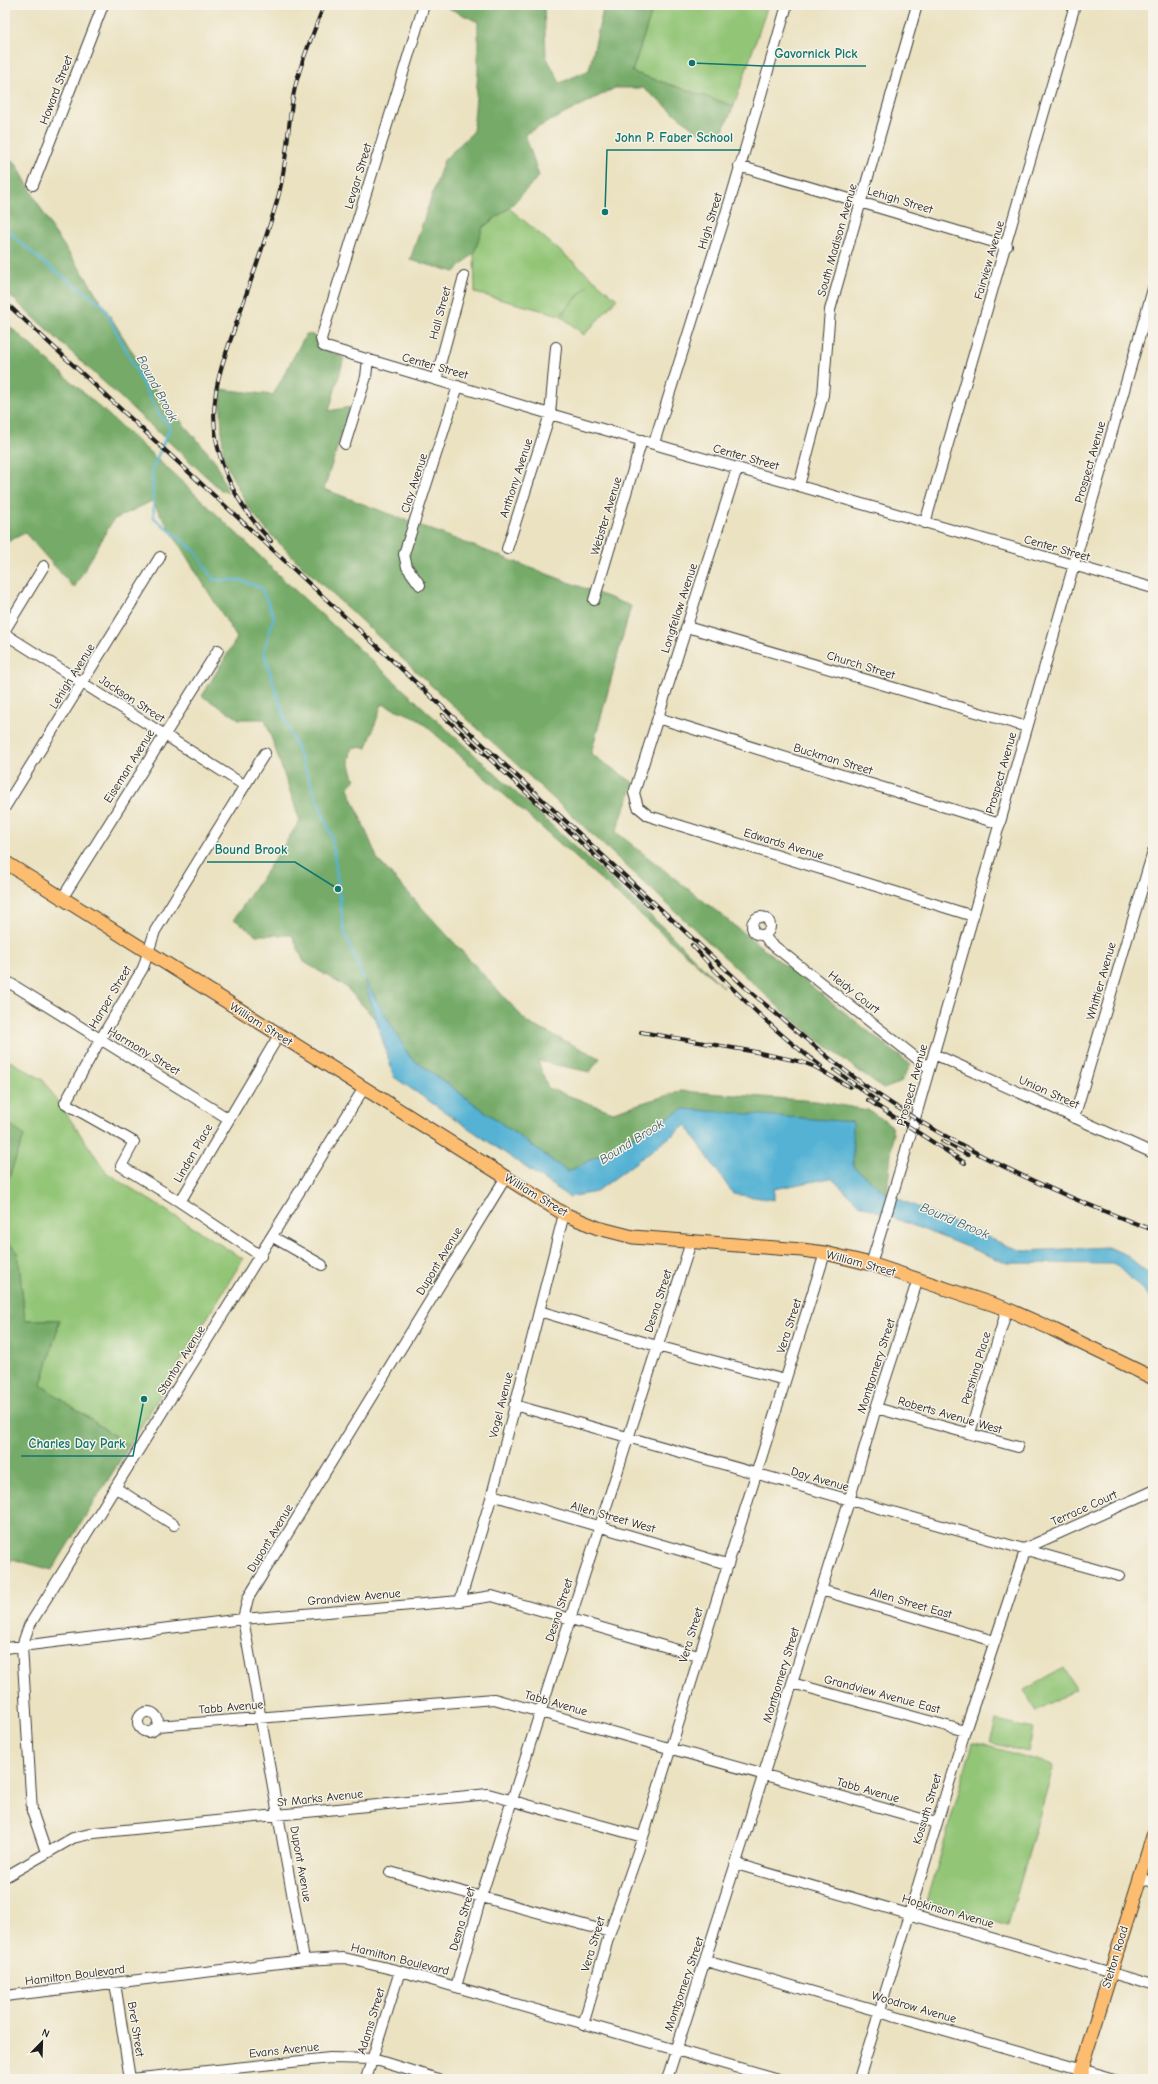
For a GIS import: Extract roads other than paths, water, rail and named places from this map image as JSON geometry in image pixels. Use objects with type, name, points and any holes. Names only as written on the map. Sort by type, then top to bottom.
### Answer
[{"type":"main road","name":"William Street","points":[[5,862],[63,896],[148,952],[564,1214],[598,1228],[632,1237],[825,1253],[871,1264],[1007,1309],[1046,1326],[1153,1378]]},
{"type":"main road","name":"Stelton Road","points":[[1079,2074],[1153,1836]]},
{"type":"street","name":"Howard Street","points":[[33,185],[103,5]]},
{"type":"street","name":"Levgar Street","points":[[332,349],[322,346],[321,339],[424,5]]},
{"type":"street","name":"High Street","points":[[654,443],[787,5]]},
{"type":"street","name":"South Madison Avenue","points":[[799,486],[823,395],[830,310],[918,5]]},
{"type":"street","name":"Fairview Avenue","points":[[925,523],[1007,246],[1075,5]]},
{"type":"street","name":"Lehigh Street","points":[[739,166],[1007,246]]},
{"type":"street","name":"Hall Street","points":[[436,379],[464,276]]},
{"type":"street","name":"Prospect Avenue","points":[[871,1264],[934,1054],[1153,289]]},
{"type":"street","name":"Anthony Avenue","points":[[507,549],[550,414],[556,347]]},
{"type":"street","name":"Center Street","points":[[332,349],[550,414],[1153,588]]},
{"type":"street","points":[[345,444],[366,377],[368,359]]},
{"type":"street","name":"Clay Avenue","points":[[420,586],[407,567],[404,554],[458,386]]},
{"type":"street","name":"Webster Avenue","points":[[594,600],[642,440]]},
{"type":"street","name":"Longfellow Avenue","points":[[646,757],[738,468]]},
{"type":"street","name":"Lehigh Avenue","points":[[5,808],[160,558]]},
{"type":"street","points":[[5,630],[44,566]]},
{"type":"street","name":"Church Street","points":[[687,626],[1027,728]]},
{"type":"street","name":"Jackson Street","points":[[5,634],[164,736],[244,785]]},
{"type":"street","name":"Eiseman Avenue","points":[[63,896],[218,650]]},
{"type":"street","name":"Buckman Street","points":[[658,718],[1000,824]]},
{"type":"street","name":"Harper Street","points":[[180,1202],[121,1166],[134,1142],[65,1103],[100,1040],[143,968],[154,931],[244,785],[265,754]]},
{"type":"street","name":"Edwards Avenue","points":[[646,757],[634,793],[638,807],[649,816],[973,916]]},
{"type":"street","name":"Whittier Avenue","points":[[1074,1118],[1153,852]]},
{"type":"street","name":"Heidy Court","points":[[764,935],[769,942],[929,1068]]},
{"type":"street","name":"Harmony Street","points":[[5,980],[228,1118]]},
{"type":"street","name":"Linden Place","points":[[261,1256],[180,1202],[228,1118],[279,1035]]},
{"type":"street","name":"Union Street","points":[[934,1054],[1153,1153]]},
{"type":"street","name":"Stanton Avenue","points":[[22,1646],[29,1626],[273,1237],[364,1088]]},
{"type":"street","name":"Dupont Avenue","points":[[304,1960],[243,1619],[248,1598],[506,1177]]},
{"type":"street","name":"Vogel Avenue","points":[[460,1601],[492,1495],[564,1214]]},
{"type":"street","points":[[273,1237],[322,1265]]},
{"type":"street","name":"Desna Street","points":[[456,1987],[481,1897],[691,1242]]},
{"type":"street","name":"Vera Street","points":[[583,2025],[610,1932],[643,1837],[698,1656],[825,1253]]},
{"type":"street","name":"Montgomery Street","points":[[667,2079],[706,1961],[849,1501],[876,1408],[918,1279]]},
{"type":"street","name":"Pershing Place","points":[[970,1433],[1007,1309]]},
{"type":"street","points":[[539,1311],[657,1346],[785,1380]]},
{"type":"street","name":"Day Avenue","points":[[514,1405],[849,1501],[1026,1548],[1119,1576]]},
{"type":"street","name":"Roberts Avenue West","points":[[876,1408],[1018,1447]]},
{"type":"street","points":[[116,1488],[174,1525]]},
{"type":"street","name":"Terrace Court","points":[[1026,1548],[1153,1491]]},
{"type":"street","name":"Allen Street West","points":[[492,1495],[727,1564]]},
{"type":"street","name":"Kossuth Street","points":[[859,2079],[910,1914],[936,1823],[994,1641],[1026,1548]]},
{"type":"street","name":"Allen Street East","points":[[821,1590],[994,1641]]},
{"type":"street","name":"Grandview Avenue","points":[[5,1648],[243,1619],[460,1601],[492,1596],[570,1620],[698,1656]]},
{"type":"street","points":[[22,1646],[32,1811],[46,1852]]},
{"type":"street","name":"Grandview Avenue East","points":[[792,1683],[965,1731]]},
{"type":"street","name":"Tabb Avenue","points":[[157,1726],[494,1699],[936,1823]]},
{"type":"street","name":"St Marks Avenue","points":[[5,1877],[46,1852],[73,1838],[94,1834],[488,1794],[643,1837]]},
{"type":"street","name":"Hopkinson Avenue","points":[[736,1864],[1153,1985]]},
{"type":"street","points":[[390,1872],[610,1932]]},
{"type":"street","points":[[1140,1878],[1153,1882]]},
{"type":"street","name":"Hamilton Boulevard","points":[[5,1996],[304,1960],[344,1958],[400,1971],[583,2025],[676,2049],[778,2079]]},
{"type":"street","name":"Woodrow Avenue","points":[[706,1961],[880,2011],[1079,2074],[1114,2079]]},
{"type":"street","name":"Adams Street","points":[[366,2079],[400,1971]]},
{"type":"street","name":"Bret Street","points":[[115,1983],[131,2079]]},
{"type":"street","name":"Evans Avenue","points":[[131,2079],[330,2058],[373,2059],[438,2079]]},
{"type":"water","points":[[363,977],[410,1057],[568,1172],[683,1109],[853,1122],[853,1167],[887,1194],[1008,1246],[1024,1251],[1107,1247],[1125,1254],[1153,1277],[1153,1300],[1116,1264],[1007,1263],[859,1204],[831,1178],[774,1189],[774,1200],[733,1194],[686,1125],[596,1192],[569,1197],[394,1077]]},
{"type":"waterway","name":"Bound Brook","points":[[5,226],[17,240],[47,265],[103,305],[157,412],[170,427],[152,470],[154,518],[195,551],[214,580],[240,580],[261,588],[274,616],[264,653],[284,716],[332,837],[344,931],[364,980]]},
{"type":"railway","points":[[271,541],[246,511],[227,476],[216,439],[214,420],[215,400],[223,363],[277,201],[283,176],[293,97],[303,62],[324,5]]},
{"type":"railway","points":[[5,302],[746,988],[817,1048],[892,1104],[955,1141],[1052,1189],[1153,1230]]},
{"type":"railway","points":[[442,715],[651,907]]},
{"type":"railway","points":[[692,945],[753,1009],[786,1039],[821,1066]]},
{"type":"railway","points":[[641,1032],[756,1052],[802,1062],[815,1067],[850,1087]]},
{"type":"railway","points":[[835,1070],[877,1101]]},
{"type":"railway","points":[[868,1100],[965,1163]]},
{"type":"railway","points":[[942,1141],[968,1155]]},
{"type":"place","name":"Gavornick Pick","points":[[692,63]]},
{"type":"place","name":"John P. Faber School","points":[[605,212]]},
{"type":"place","name":"Bound Brook","points":[[338,889]]},
{"type":"place","name":"Charles Day Park","points":[[144,1399]]}]
